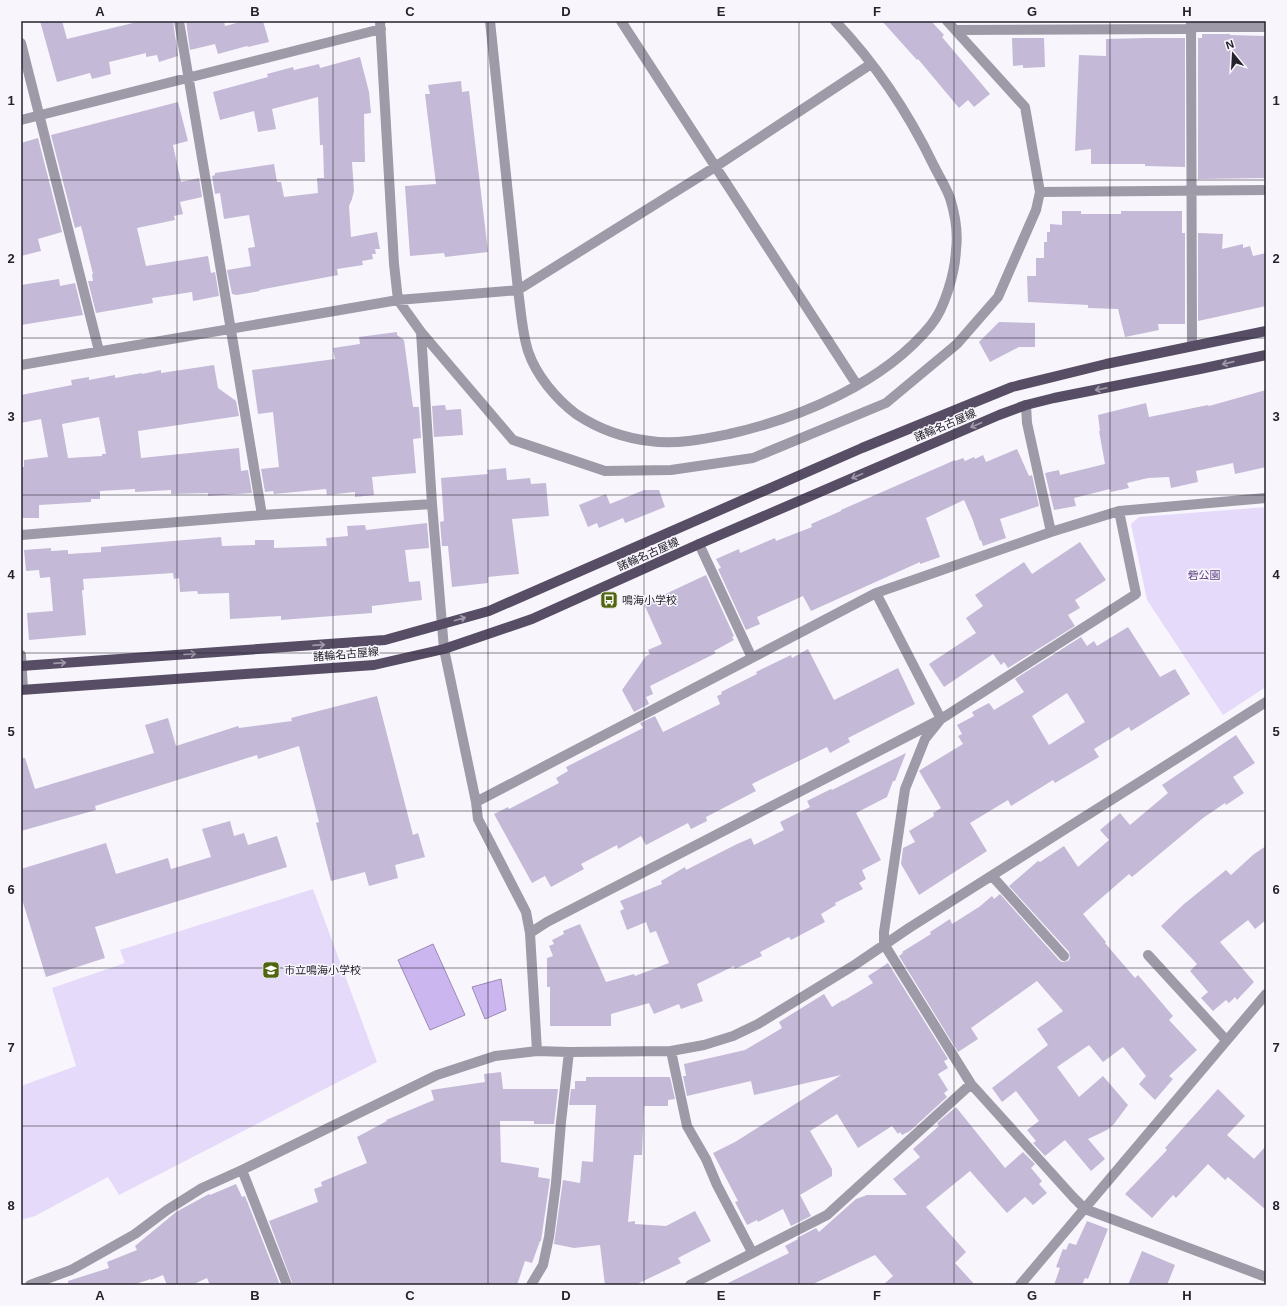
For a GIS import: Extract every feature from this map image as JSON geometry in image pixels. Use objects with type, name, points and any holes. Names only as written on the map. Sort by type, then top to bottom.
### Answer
[{"type":"main road","name":"諸輪名古屋線","points":[[21,662],[386,640],[489,611],[862,448],[1012,387],[1106,364],[1266,331]]},
{"type":"main road","name":"諸輪名古屋線","points":[[22,689],[374,665],[444,648],[532,618],[699,544],[999,415],[1026,405],[1054,398],[1200,370],[1266,355]]},
{"type":"street","points":[[179,21],[262,515]]},
{"type":"street","points":[[490,21],[522,325],[528,352],[539,374],[556,396],[576,414],[600,427],[626,436],[651,442],[705,439],[756,428],[805,411],[857,385],[896,360],[932,324],[944,301],[953,276],[957,248],[955,223],[950,198],[926,149],[901,106],[871,64],[835,21]]},
{"type":"street","points":[[621,21],[857,385]]},
{"type":"street","points":[[21,120],[380,25],[394,264],[398,300],[421,332],[513,440],[604,471],[671,470],[753,458],[886,403],[957,344],[998,297],[1036,210],[1040,192],[1025,107],[947,21]]},
{"type":"street","points":[[955,30],[1191,25],[1197,27],[1266,26]]},
{"type":"street","points":[[1191,25],[1192,346]]},
{"type":"street","points":[[21,43],[99,351]]},
{"type":"street","points":[[21,365],[398,300],[518,290],[715,167],[871,64]]},
{"type":"street","points":[[1040,192],[1266,190]]},
{"type":"street","points":[[421,332],[432,504],[444,648],[478,818],[526,912],[530,933],[537,1051]]},
{"type":"street","points":[[1026,405],[1027,423],[1051,532]]},
{"type":"street","points":[[476,802],[876,594],[1051,532],[1119,511],[1266,498]]},
{"type":"street","points":[[21,534],[262,515],[432,504]]},
{"type":"street","points":[[530,933],[547,922],[941,719],[1136,594],[1119,511]]},
{"type":"street","points":[[699,544],[752,658]]},
{"type":"street","points":[[876,594],[941,719]]},
{"type":"street","points":[[21,662],[22,689]]},
{"type":"street","points":[[34,1284],[71,1270],[135,1234],[167,1210],[202,1188],[437,1075],[495,1056],[537,1051],[672,1051],[704,1045],[732,1036],[758,1024],[856,964],[884,944],[1266,702]]},
{"type":"street","points":[[941,719],[925,739],[905,789],[884,932],[884,944],[971,1084],[1073,1198],[1085,1209],[1266,1277]]},
{"type":"street","points":[[992,876],[1064,956]]},
{"type":"street","points":[[1148,955],[1226,1040]]},
{"type":"street","points":[[1020,1285],[1266,994]]},
{"type":"street","points":[[672,1051],[687,1126],[706,1159],[717,1185],[752,1252]]},
{"type":"street","points":[[531,1285],[543,1265],[549,1237],[569,1052]]},
{"type":"street","points":[[690,1285],[826,1215],[971,1084]]},
{"type":"street","points":[[242,1170],[287,1285]]},
{"type":"green space","name":"砦公園","points":[[1266,507],[1266,687],[1223,715],[1147,600],[1131,524],[1139,517]]},
{"type":"green space","points":[[313,889],[377,1062],[119,1195],[108,1177],[35,1216],[21,1220],[21,1086],[76,1066],[52,988],[125,963],[120,950]]},
{"type":"shaded area","points":[[433,944],[465,1015],[430,1030],[398,960]]},
{"type":"shaded area","points":[[501,979],[506,1010],[485,1019],[472,987]]},
{"type":"building","points":[[40,21],[62,21],[67,39],[141,21],[173,21],[178,56],[159,62],[157,55],[146,57],[146,53],[109,62],[111,74],[92,79],[90,73],[57,82]]},
{"type":"building","points":[[186,21],[224,21],[225,26],[244,21],[263,21],[269,42],[218,54],[215,44],[190,50]]},
{"type":"building","points":[[882,21],[931,21],[944,35],[942,37],[990,94],[974,107],[968,100],[959,108],[918,59],[917,60]]},
{"type":"building","points":[[1202,34],[1266,36],[1266,178],[1198,179],[1198,38],[1202,38]]},
{"type":"building","points":[[1012,38],[1044,38],[1045,67],[1023,68],[1023,65],[1013,66]]},
{"type":"building","points":[[1185,38],[1185,167],[1145,166],[1145,164],[1091,164],[1091,149],[1075,151],[1079,55],[1106,56],[1106,39]]},
{"type":"building","points":[[360,57],[369,92],[371,113],[364,114],[365,162],[352,162],[354,191],[349,206],[351,237],[377,232],[380,249],[375,249],[376,254],[372,254],[373,259],[362,261],[363,265],[337,269],[338,275],[259,290],[260,291],[237,295],[232,294],[227,270],[251,266],[248,248],[255,247],[249,215],[224,219],[220,193],[215,194],[212,176],[215,175],[215,173],[274,164],[277,182],[281,182],[284,197],[318,193],[317,178],[324,178],[323,145],[320,145],[318,97],[272,109],[276,129],[258,132],[254,111],[220,120],[213,92],[268,77],[267,74],[293,67],[294,70],[319,64],[320,68]]},
{"type":"building","points":[[461,81],[462,92],[469,91],[488,252],[445,257],[444,253],[410,256],[405,186],[436,184],[425,94],[430,94],[428,85]]},
{"type":"building","points":[[178,102],[188,141],[173,145],[181,182],[199,178],[202,197],[180,202],[183,214],[174,216],[175,220],[137,228],[146,266],[208,256],[211,273],[215,272],[219,296],[193,301],[192,292],[152,298],[153,303],[96,313],[88,281],[93,281],[93,274],[81,226],[75,228],[51,135]]},
{"type":"building","points":[[38,138],[62,232],[38,239],[41,251],[21,256],[21,143]]},
{"type":"building","points":[[1062,211],[1081,211],[1081,214],[1121,214],[1121,211],[1182,211],[1182,233],[1185,233],[1185,324],[1158,324],[1159,330],[1125,337],[1118,309],[1088,308],[1088,305],[1028,302],[1027,276],[1036,276],[1036,258],[1044,258],[1044,242],[1047,242],[1047,232],[1050,232],[1050,224],[1062,225]]},
{"type":"building","points":[[1198,233],[1223,234],[1222,249],[1243,244],[1243,248],[1250,246],[1253,256],[1266,253],[1266,306],[1198,321]]},
{"type":"building","points":[[59,279],[60,286],[75,283],[83,315],[21,325],[21,285]]},
{"type":"building","points":[[999,322],[1035,323],[1035,347],[1019,347],[990,362],[979,342]]},
{"type":"building","points":[[397,332],[397,335],[404,340],[413,407],[419,407],[421,438],[413,439],[416,473],[372,477],[374,495],[355,497],[355,492],[327,495],[326,489],[274,494],[273,491],[265,492],[261,469],[279,467],[273,412],[258,414],[252,370],[335,359],[333,348],[360,344],[359,337]]},
{"type":"building","points":[[214,365],[218,388],[236,401],[239,416],[138,431],[141,458],[239,448],[241,471],[248,470],[252,493],[208,496],[208,493],[171,494],[171,490],[135,492],[135,489],[100,491],[100,499],[91,499],[91,502],[39,505],[39,518],[21,518],[21,467],[24,467],[24,460],[48,457],[41,419],[21,423],[21,395],[72,385],[71,380],[89,377],[89,380],[115,375],[115,378],[161,370],[161,373]],"holes":[[[99,417],[106,454],[102,454],[102,456],[68,458],[62,424]]]},
{"type":"building","points":[[1266,390],[1266,467],[1235,474],[1233,463],[1196,471],[1198,482],[1171,488],[1169,477],[1148,478],[1127,483],[1129,488],[1111,492],[1110,489],[1074,498],[1076,506],[1054,510],[1045,473],[1059,470],[1060,475],[1105,464],[1099,431],[1098,415],[1146,403],[1149,417],[1209,406]]},
{"type":"building","points":[[445,405],[446,410],[461,409],[463,435],[434,437],[432,406]]},
{"type":"building","points":[[1017,449],[1029,476],[1032,475],[1039,506],[1000,519],[1006,538],[983,546],[964,500],[926,518],[940,557],[920,564],[920,562],[811,611],[803,596],[757,617],[760,624],[746,630],[718,569],[721,568],[716,559],[739,549],[740,553],[775,538],[776,541],[812,527],[811,524],[955,460],[963,458],[965,461],[974,457],[975,459],[983,455],[986,462]]},
{"type":"building","points":[[506,468],[507,480],[530,478],[531,484],[546,483],[549,516],[512,519],[519,574],[488,577],[488,583],[452,587],[448,546],[442,546],[440,522],[444,521],[441,478],[488,474],[487,470]]},
{"type":"building","points":[[644,490],[659,490],[665,507],[625,523],[623,518],[599,528],[597,523],[588,527],[579,505],[606,494],[610,504]]},
{"type":"building","points":[[427,523],[429,548],[405,550],[409,582],[420,581],[422,600],[372,606],[372,613],[281,620],[281,616],[230,619],[229,593],[198,594],[197,591],[180,592],[179,578],[174,579],[173,573],[83,579],[84,590],[82,590],[86,635],[29,640],[27,613],[53,611],[50,577],[40,578],[39,570],[26,571],[24,550],[51,548],[51,551],[68,550],[68,554],[101,552],[101,547],[221,537],[222,546],[255,545],[255,540],[274,540],[274,548],[327,546],[326,538],[348,536],[347,526],[365,525],[366,530]]},
{"type":"building","points":[[1080,542],[1106,580],[1075,600],[1080,608],[1068,615],[1075,626],[1008,668],[1004,662],[1001,665],[993,654],[944,687],[929,664],[976,633],[966,618],[983,606],[975,595],[1024,562],[1032,574]]},
{"type":"building","points":[[706,575],[734,636],[732,637],[734,640],[714,651],[716,653],[650,686],[653,694],[646,697],[649,704],[634,712],[622,690],[646,656],[650,654],[648,650],[662,644],[644,604]]},
{"type":"building","points":[[1128,627],[1160,677],[1175,669],[1190,694],[1131,731],[1129,727],[1094,749],[1099,757],[1055,783],[1053,780],[1011,806],[1008,800],[970,823],[987,851],[919,895],[901,864],[903,848],[915,842],[909,831],[934,816],[933,813],[941,808],[919,771],[963,744],[958,736],[962,734],[957,725],[974,716],[972,712],[989,703],[994,710],[1024,692],[1015,679],[1081,637],[1087,646],[1094,641],[1097,646]],"holes":[[[1067,693],[1085,722],[1049,745],[1032,716]]]},
{"type":"building","points":[[808,649],[834,700],[898,668],[915,704],[848,738],[850,742],[830,753],[827,747],[752,784],[756,791],[706,817],[707,821],[691,829],[688,823],[646,845],[641,836],[618,849],[617,845],[581,864],[584,869],[551,887],[545,876],[532,883],[494,814],[508,807],[509,809],[559,783],[556,778],[568,771],[566,767],[643,728],[640,723],[655,716],[663,732],[720,704],[717,696],[722,694],[721,692],[757,674],[756,672],[791,655],[792,658]]},
{"type":"building","points":[[377,696],[413,835],[418,833],[425,857],[395,865],[398,878],[369,886],[365,872],[331,881],[316,823],[319,822],[299,746],[258,759],[257,755],[95,806],[96,810],[21,831],[21,758],[25,758],[35,789],[154,753],[145,725],[168,718],[176,746],[238,726],[239,728],[292,721],[291,718]]},
{"type":"building","points":[[1236,735],[1255,763],[1233,777],[1244,793],[1226,805],[1225,803],[1203,818],[1132,877],[1129,874],[1083,914],[1106,942],[1105,943],[1135,978],[1138,975],[1173,1016],[1169,1020],[1197,1050],[1169,1076],[1173,1079],[1155,1100],[1139,1084],[1146,1076],[1123,1047],[1103,1062],[1089,1045],[1057,1067],[1079,1097],[1103,1076],[1128,1105],[1114,1124],[1107,1130],[1088,1139],[1105,1159],[1091,1171],[1065,1140],[1045,1156],[1033,1143],[1036,1141],[1027,1130],[1039,1121],[1016,1091],[1002,1102],[992,1088],[1048,1045],[1037,1029],[1063,1011],[1037,981],[971,1028],[978,1039],[958,1052],[899,956],[903,953],[902,952],[931,934],[930,932],[950,919],[952,924],[979,907],[992,896],[994,899],[1000,894],[1059,960],[1062,962],[1068,961],[1070,958],[1069,952],[1009,886],[1038,861],[1040,862],[1064,846],[1078,867],[1109,840],[1100,830],[1120,813],[1130,825],[1168,793],[1162,785]]},
{"type":"building","points":[[906,753],[887,797],[856,813],[881,860],[862,870],[866,879],[859,883],[863,889],[835,903],[836,905],[821,914],[825,922],[791,940],[789,937],[760,952],[762,956],[735,969],[734,966],[697,984],[703,1001],[681,1009],[679,1004],[654,1014],[649,1003],[611,1014],[611,1026],[550,1026],[550,987],[547,987],[547,958],[553,956],[549,946],[554,944],[552,940],[564,934],[563,931],[580,924],[606,982],[634,974],[635,976],[669,963],[656,931],[650,933],[646,922],[627,930],[620,911],[624,909],[620,901],[662,884],[661,881],[685,867],[686,870],[737,844],[751,838],[754,845],[784,830],[780,822],[810,807],[807,801]]},
{"type":"building","points":[[230,821],[234,836],[244,833],[248,845],[277,836],[287,867],[95,927],[105,958],[46,977],[21,896],[21,869],[106,843],[116,874],[168,858],[171,869],[211,857],[202,829]]},
{"type":"building","points":[[1266,846],[1266,920],[1255,929],[1248,920],[1220,942],[1254,982],[1237,1000],[1235,997],[1229,1003],[1226,1000],[1213,1011],[1201,998],[1208,992],[1190,971],[1197,964],[1161,926],[1184,904],[1226,870],[1231,875],[1254,854]]},
{"type":"building","points":[[888,963],[948,1059],[944,1061],[948,1068],[938,1074],[948,1090],[944,1093],[947,1097],[910,1131],[902,1135],[900,1132],[898,1134],[892,1126],[858,1148],[837,1114],[810,1131],[832,1169],[832,1176],[800,1195],[811,1216],[791,1226],[783,1209],[758,1222],[757,1220],[747,1225],[735,1202],[738,1201],[713,1153],[735,1142],[841,1075],[754,1095],[751,1081],[687,1096],[683,1076],[686,1076],[684,1064],[745,1050],[782,1028],[779,1022],[824,994],[832,1007],[873,983],[868,976]]},
{"type":"building","points":[[501,1072],[503,1089],[558,1089],[554,1124],[534,1124],[534,1121],[500,1121],[501,1162],[539,1168],[538,1177],[550,1179],[541,1241],[532,1263],[525,1261],[517,1285],[293,1285],[269,1221],[318,1202],[314,1189],[322,1186],[321,1182],[367,1163],[357,1137],[387,1121],[386,1120],[434,1100],[431,1090],[485,1082],[484,1074]]},
{"type":"building","points":[[586,1077],[670,1077],[675,1099],[668,1100],[668,1106],[644,1106],[642,1155],[634,1155],[628,1222],[635,1221],[635,1224],[666,1226],[695,1211],[711,1241],[678,1258],[681,1263],[635,1285],[605,1285],[600,1245],[574,1248],[554,1244],[563,1180],[580,1183],[582,1161],[593,1162],[596,1105],[569,1105],[571,1089],[575,1089],[575,1081],[586,1081]]},
{"type":"building","points":[[1218,1089],[1245,1116],[1227,1135],[1254,1159],[1266,1146],[1266,1210],[1228,1177],[1225,1180],[1208,1164],[1176,1198],[1173,1195],[1152,1218],[1125,1194],[1167,1150],[1165,1148]]},
{"type":"building","points":[[956,1107],[1005,1168],[1023,1152],[1035,1164],[1031,1168],[1042,1181],[1039,1184],[1047,1193],[1033,1205],[1025,1197],[1007,1213],[970,1171],[926,1207],[966,1252],[955,1263],[975,1285],[883,1285],[893,1276],[875,1255],[811,1285],[724,1285],[789,1253],[785,1246],[816,1228],[819,1232],[856,1199],[867,1195],[907,1195],[893,1179],[920,1157],[913,1149],[939,1126],[937,1123]]},
{"type":"building","points":[[236,1184],[242,1197],[245,1196],[280,1285],[210,1285],[207,1278],[192,1285],[167,1285],[163,1275],[132,1285],[68,1285],[68,1281],[109,1268],[107,1262],[137,1250],[135,1246],[176,1212],[209,1194],[210,1195]]},
{"type":"building","points":[[1087,1221],[1108,1229],[1088,1279],[1085,1278],[1082,1285],[1054,1285],[1060,1268],[1056,1267],[1063,1249],[1066,1250],[1069,1243],[1076,1245]]},
{"type":"building","points":[[1142,1251],[1175,1265],[1167,1285],[1128,1285]]},
{"type":"place","name":"鳴海小学校","points":[[609,600]]},
{"type":"place","name":"市立鳴海小学校","points":[[271,970]]}]
